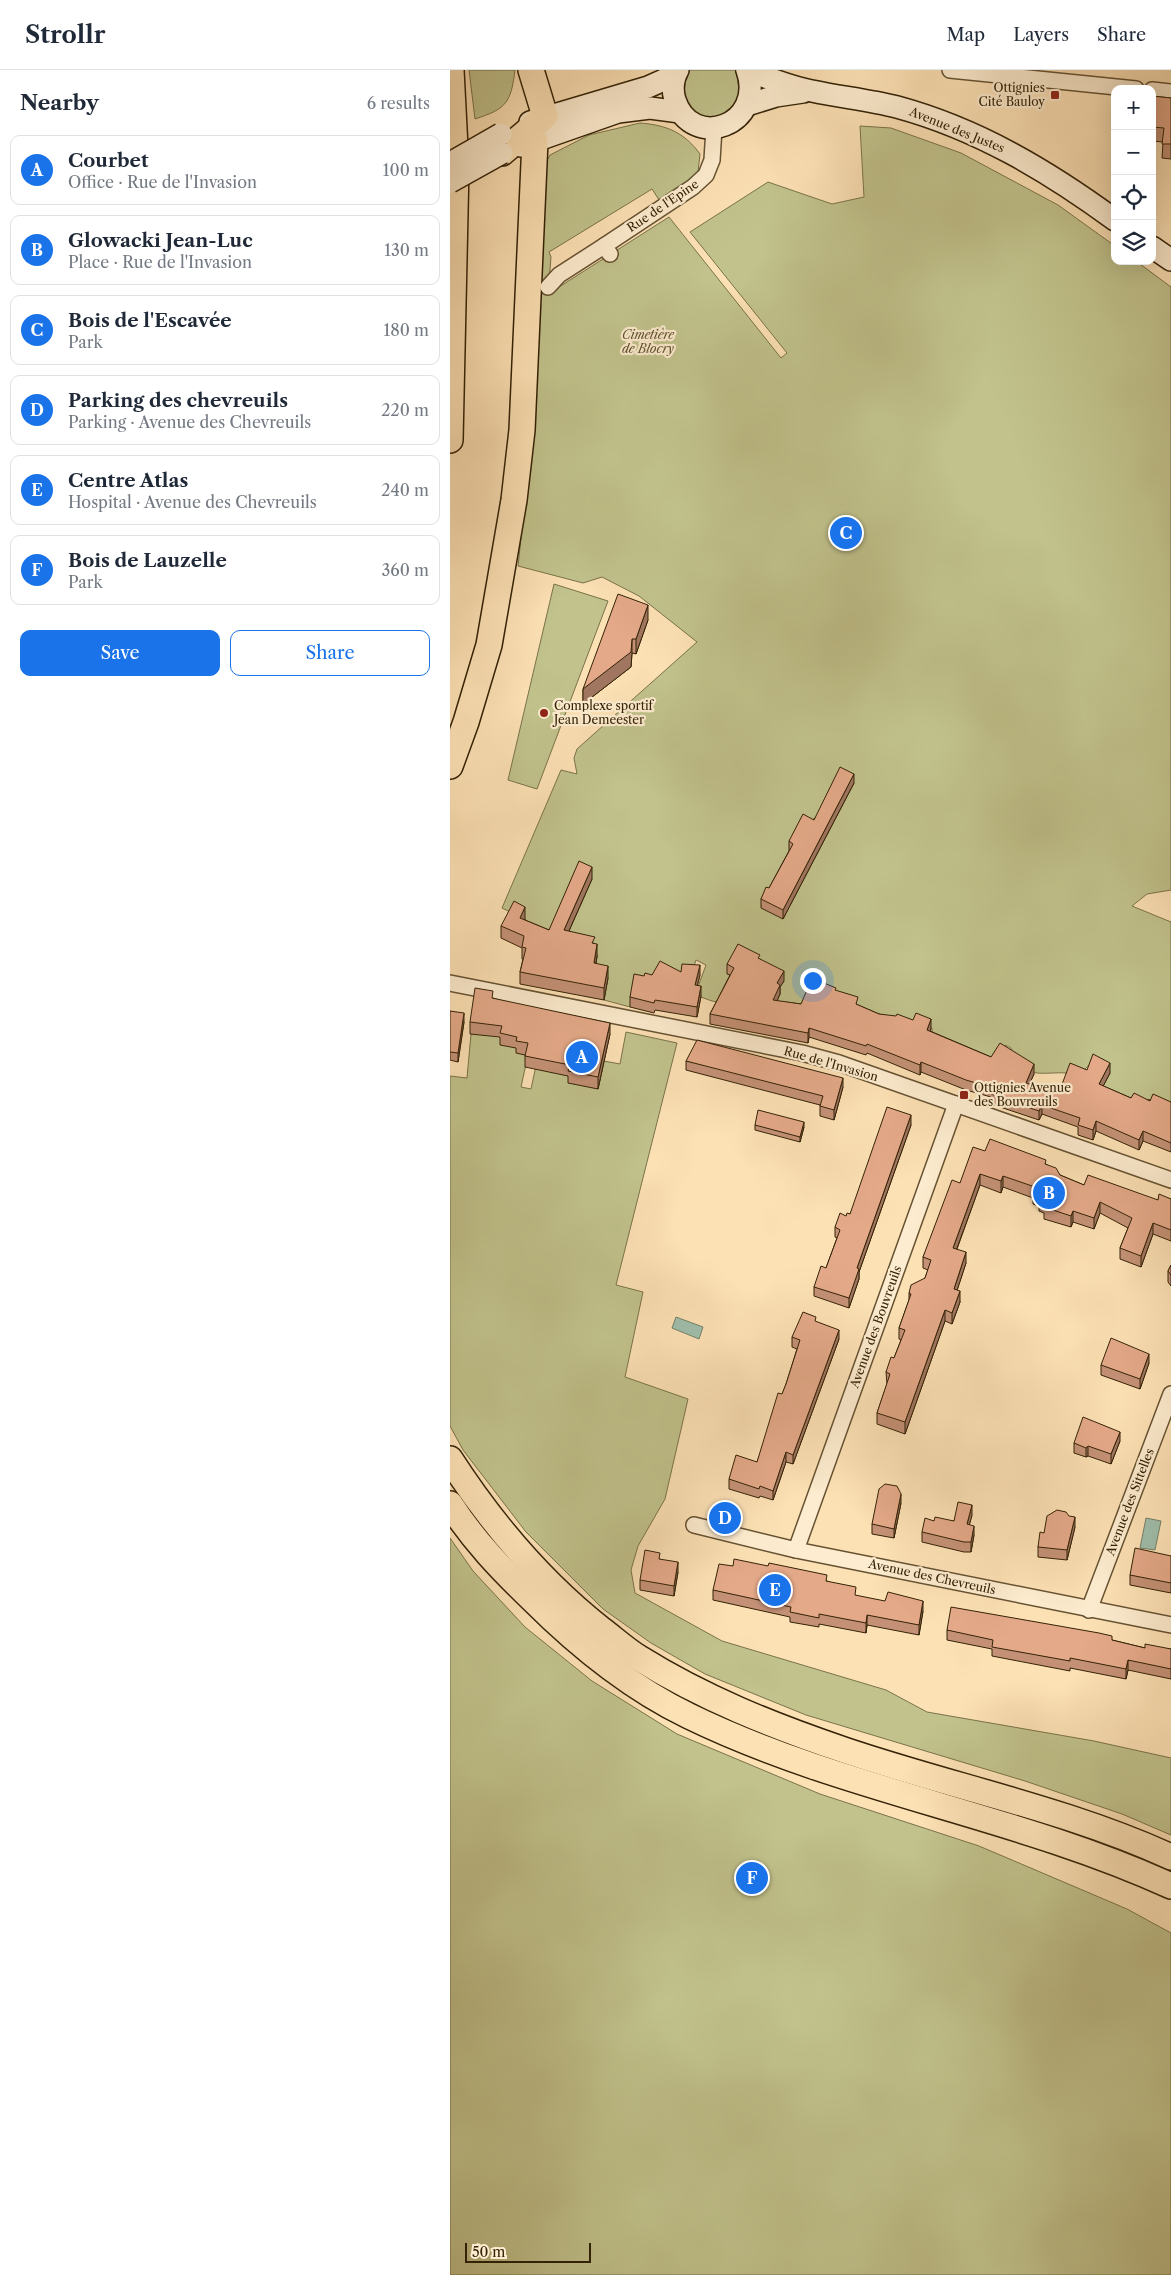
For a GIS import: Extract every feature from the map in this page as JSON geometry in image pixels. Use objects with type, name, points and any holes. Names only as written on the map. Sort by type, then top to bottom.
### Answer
[{"type":"highway","points":[[450,440],[456,167],[451,70]]},
{"type":"highway","points":[[501,144],[544,116],[531,70]]},
{"type":"highway","points":[[450,766],[466,722],[489,645],[514,500],[522,430],[535,141]]},
{"type":"highway","points":[[450,1459],[478,1504],[508,1540],[567,1603],[637,1657],[694,1689],[766,1722],[845,1751],[1045,1810],[1137,1842],[1171,1857]]},
{"type":"highway","points":[[450,1504],[499,1568],[556,1624],[623,1677],[688,1715],[756,1746],[845,1777],[1041,1836],[1131,1868],[1171,1886]]},
{"type":"main road","points":[[450,163],[501,144],[535,141],[618,112],[650,108],[680,112],[695,124],[714,128],[730,124],[742,114],[748,105],[750,89],[747,70]]},
{"type":"main road","name":"Avenue des Justes","points":[[747,70],[811,91],[898,107],[975,135],[1011,152],[1058,180],[1111,217]]},
{"type":"main road","points":[[544,116],[648,87],[676,73]]},
{"type":"main road","points":[[676,73],[673,89],[680,112]]},
{"type":"main road","name":"Avenue des Justes","points":[[748,105],[776,96],[811,91]]},
{"type":"main road","points":[[450,182],[501,144]]},
{"type":"main road","points":[[1156,250],[1171,260]]},
{"type":"street","points":[[950,70],[1111,86]]},
{"type":"street","points":[[1156,90],[1171,92]]},
{"type":"street","name":"Rue de l'Epine","points":[[548,287],[559,275],[607,250],[693,187],[706,175],[712,160],[714,128]]},
{"type":"street","name":"Rue de l'Invasion","points":[[450,983],[802,1053],[839,1063],[1171,1180]]},
{"type":"street","name":"Avenue des Bouvreuils","points":[[796,1550],[956,1104]]},
{"type":"street","name":"Avenue des Sittelles","points":[[1089,1610],[1171,1394]]},
{"type":"street","name":"Avenue des Chevreuils","points":[[694,1525],[796,1550],[1171,1625]]},
{"type":"green space","points":[[469,70],[515,70],[509,97],[505,103],[494,112],[475,119]]},
{"type":"green space","points":[[689,70],[736,70],[741,101],[719,120],[703,119],[693,114],[685,103],[682,89],[685,76]]},
{"type":"green space","name":"Cimetière de Blocry","points":[[640,123],[666,128],[688,140],[700,154],[698,172],[661,203],[652,189],[549,252],[551,257],[548,294],[669,217],[781,358],[787,353],[690,232],[768,182],[832,204],[864,197],[860,126],[891,128],[961,153],[1058,205],[1111,243],[1111,265],[1141,265],[1171,287],[1171,890],[1147,894],[1132,906],[1171,922],[1171,1123],[1139,1105],[1101,1090],[1109,1073],[1096,1058],[1078,1076],[1063,1073],[1031,1072],[1023,1069],[1016,1062],[1011,1048],[1005,1045],[998,1057],[981,1062],[933,1043],[932,1028],[924,1024],[799,1019],[712,1001],[695,995],[706,965],[696,960],[692,972],[657,977],[634,984],[630,1007],[604,1000],[594,975],[597,957],[520,943],[525,919],[502,908],[561,770],[577,774],[574,758],[577,749],[697,642],[639,596],[602,577],[583,583],[518,566],[532,437],[544,166],[550,155],[589,135]]},
{"type":"green space","name":"Complexe sportif Jean Demeester","points":[[554,584],[608,601],[537,789],[508,780]]},
{"type":"green space","points":[[488,1022],[528,1055],[521,1087],[531,1089],[537,1061],[598,1089],[604,1061],[620,1064],[626,1032],[677,1043],[616,1285],[643,1292],[625,1377],[688,1399],[665,1499],[638,1546],[631,1570],[635,1593],[722,1641],[886,1690],[927,1712],[1094,1741],[1171,1758],[1171,1835],[1122,1814],[1025,1781],[806,1715],[705,1674],[651,1643],[603,1609],[526,1532],[463,1450],[450,1426],[450,1076],[467,1078],[471,1034]]},
{"type":"green space","points":[[450,1538],[473,1571],[525,1627],[592,1681],[677,1734],[820,1794],[979,1846],[1127,1909],[1171,1933],[1171,2275],[450,2275]]},
{"type":"shaded area","points":[[676,1317],[703,1327],[699,1339],[672,1328]]},
{"type":"shaded area","points":[[1146,1518],[1161,1521],[1155,1550],[1140,1548]]},
{"type":"building","points":[[1156,96],[1171,98],[1171,144],[1162,144],[1164,128],[1156,127]]},
{"type":"building","name":"Complexe sportif Jean Demeester","points":[[618,594],[648,605],[636,639],[632,639],[631,652],[583,689]]},
{"type":"building","points":[[840,767],[854,774],[783,910],[761,899],[766,887],[769,888],[793,844],[789,841],[803,814],[814,820]]},
{"type":"building","points":[[579,861],[592,867],[564,930],[595,937],[592,943],[597,944],[594,963],[608,966],[604,988],[520,972],[526,948],[522,947],[524,936],[501,926],[514,901],[525,907],[520,918],[549,930]]},
{"type":"building","points":[[738,944],[760,955],[758,958],[784,971],[777,983],[780,985],[773,1000],[801,1004],[812,978],[836,988],[835,990],[858,997],[856,1004],[879,1014],[896,1016],[897,1014],[913,1020],[916,1013],[931,1019],[927,1030],[991,1057],[1000,1043],[1034,1064],[1026,1083],[1051,1092],[1054,1084],[1061,1087],[1070,1063],[1087,1070],[1093,1054],[1110,1063],[1099,1084],[1131,1098],[1134,1093],[1150,1101],[1153,1094],[1171,1102],[1171,1143],[1143,1131],[1139,1140],[1096,1121],[1093,1130],[1078,1125],[1080,1118],[1042,1105],[1039,1111],[1018,1104],[991,1094],[993,1088],[966,1080],[921,1062],[920,1065],[867,1044],[866,1046],[809,1028],[808,1033],[710,1014],[734,968],[727,964]]},
{"type":"building","points":[[660,961],[681,972],[682,964],[700,965],[695,985],[701,986],[697,1007],[655,1000],[654,1003],[630,997],[634,974],[644,976],[645,973],[652,975]]},
{"type":"building","points":[[475,988],[493,991],[492,998],[610,1023],[598,1077],[568,1071],[570,1065],[525,1056],[528,1043],[516,1041],[517,1037],[500,1033],[502,1026],[470,1022]]},
{"type":"building","points":[[450,1011],[464,1013],[458,1053],[450,1052]]},
{"type":"building","points":[[697,1040],[843,1078],[834,1110],[820,1106],[823,1096],[686,1061]]},
{"type":"building","points":[[887,1107],[911,1115],[857,1268],[859,1269],[849,1298],[814,1287],[821,1266],[826,1268],[840,1230],[835,1227],[840,1213],[846,1216],[847,1213],[850,1214]]},
{"type":"building","points":[[758,1110],[804,1122],[800,1137],[755,1125]]},
{"type":"building","points":[[990,1139],[1046,1160],[1045,1164],[1056,1168],[1060,1175],[1084,1185],[1088,1175],[1158,1200],[1159,1194],[1171,1199],[1171,1230],[1153,1223],[1141,1256],[1120,1248],[1132,1218],[1100,1202],[1094,1218],[1073,1211],[1071,1216],[1044,1207],[1046,1202],[1039,1200],[1040,1195],[1033,1193],[1035,1187],[1003,1176],[1001,1181],[980,1174],[953,1248],[966,1252],[954,1289],[960,1291],[952,1313],[945,1310],[905,1422],[877,1413],[890,1374],[886,1372],[891,1357],[894,1358],[905,1330],[899,1328],[911,1294],[909,1293],[911,1285],[925,1278],[931,1260],[923,1257],[952,1180],[960,1183],[973,1147],[985,1151]]},
{"type":"building","points":[[803,1312],[816,1317],[815,1321],[839,1330],[793,1455],[786,1452],[773,1491],[760,1486],[759,1489],[729,1479],[736,1455],[757,1462],[778,1393],[782,1394],[800,1340],[792,1337]]},
{"type":"building","points":[[1111,1338],[1149,1354],[1140,1379],[1101,1365]]},
{"type":"building","points":[[1083,1417],[1120,1432],[1111,1454],[1074,1443]]},
{"type":"building","points":[[885,1484],[897,1486],[901,1494],[894,1529],[872,1524],[879,1489]]},
{"type":"building","points":[[958,1502],[972,1505],[967,1524],[974,1526],[971,1542],[922,1532],[925,1518],[934,1521],[935,1517],[954,1521]]},
{"type":"building","points":[[1057,1510],[1075,1517],[1067,1550],[1038,1547],[1040,1532],[1044,1533],[1047,1516]]},
{"type":"building","points":[[1135,1548],[1171,1556],[1171,1583],[1130,1575]]},
{"type":"building","points":[[645,1550],[660,1553],[659,1559],[678,1562],[674,1586],[640,1580]]},
{"type":"building","points":[[734,1559],[768,1566],[769,1563],[827,1575],[826,1581],[856,1587],[855,1595],[885,1601],[888,1592],[923,1601],[919,1625],[867,1615],[866,1623],[819,1614],[819,1618],[790,1612],[791,1607],[713,1590],[719,1564],[733,1566]]},
{"type":"building","points":[[951,1607],[1099,1633],[1112,1636],[1112,1640],[1145,1648],[1145,1644],[1171,1649],[1171,1669],[1128,1660],[1126,1669],[1070,1658],[1070,1661],[992,1647],[993,1640],[947,1630]]},
{"type":"place","name":"Ottignies Cité Bauloy","points":[[1055,95]]},
{"type":"place","name":"Bois de l'Escavée","points":[[846,533]]},
{"type":"place","name":"Complexe sportif Jean Demeester","points":[[544,713]]},
{"type":"place","name":"Courbet","points":[[582,1057]]},
{"type":"place","name":"Ottignies Avenue des Bouvreuils","points":[[964,1095]]},
{"type":"place","name":"Glowacki Jean-Luc","points":[[1049,1193]]},
{"type":"place","name":"Parking des chevreuils","points":[[725,1518]]},
{"type":"place","name":"Centre Atlas","points":[[775,1590]]},
{"type":"place","name":"Bois de Lauzelle","points":[[752,1878]]}]
